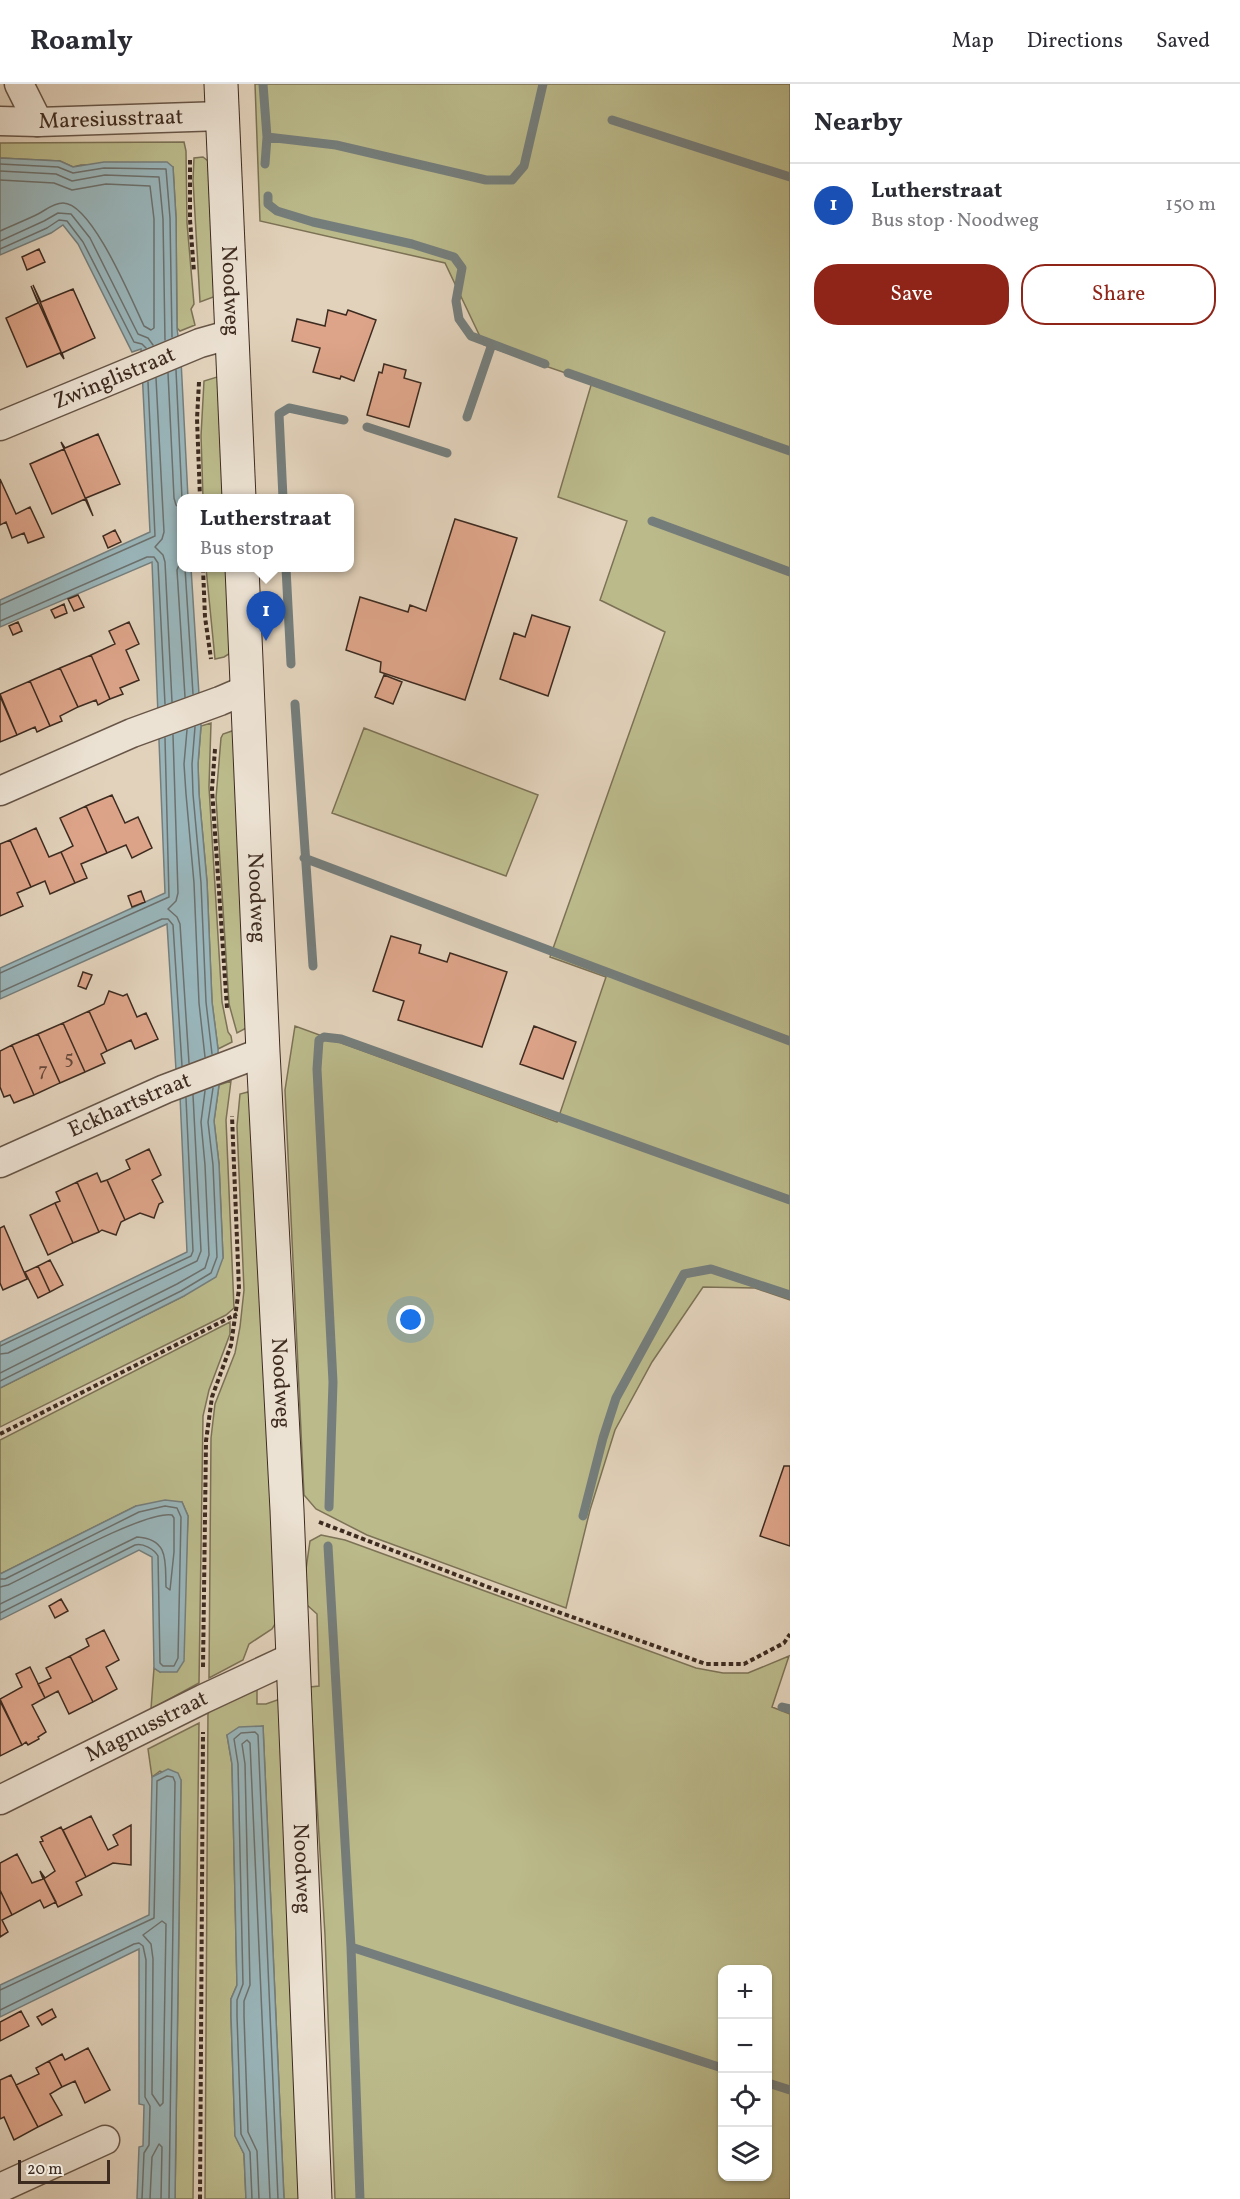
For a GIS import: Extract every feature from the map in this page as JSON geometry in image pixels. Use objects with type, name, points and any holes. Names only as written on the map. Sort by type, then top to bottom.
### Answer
[{"type":"main road","name":"Noodweg","points":[[221,100],[239,494]]},
{"type":"main road","name":"Noodweg","points":[[242,572],[234,695],[251,1056],[287,1510],[315,2199]]},
{"type":"street","points":[[19,84],[38,122]]},
{"type":"street","name":"Maresiusstraat","points":[[0,121],[190,117],[221,100]]},
{"type":"street","name":"Zwinglistraat","points":[[0,426],[200,343],[232,334]]},
{"type":"street","points":[[0,791],[132,733],[234,695]]},
{"type":"street","name":"Eckhartstraat","points":[[0,1163],[165,1089],[251,1056]]},
{"type":"street","name":"Magnusstraat","points":[[0,1800],[293,1657]]},
{"type":"street","points":[[0,2188],[105,2140]]},
{"type":"path","points":[[190,117],[190,220],[195,275]]},
{"type":"path","points":[[200,343],[197,419],[200,494]]},
{"type":"path","points":[[204,572],[205,617],[212,660],[218,680],[234,695],[212,789],[228,1012]]},
{"type":"path","points":[[200,2199],[206,1441],[212,1397],[231,1345],[239,1289],[232,1114]]},
{"type":"path","points":[[0,1434],[237,1314]]},
{"type":"path","points":[[287,1510],[501,1592],[706,1664],[744,1664],[784,1643],[790,1634]]},
{"type":"shaded area","points":[[255,84],[790,84],[790,1300],[755,1288],[703,1287],[652,1362],[615,1430],[590,1510],[566,1608],[367,1535],[316,1509],[304,1495],[285,1090],[295,1026],[557,1122],[606,977],[550,957],[665,632],[600,600],[627,521],[558,497],[592,382],[484,345],[445,263],[260,221]]},
{"type":"shaded area","points":[[184,142],[187,223],[194,304],[191,309],[195,325],[180,331],[177,328],[173,167],[81,165],[73,167],[60,161],[0,158],[0,143]]},
{"type":"shaded area","points":[[203,157],[208,161],[210,169],[216,296],[200,302],[193,180],[194,158]]},
{"type":"shaded area","points":[[217,377],[220,380],[226,494],[203,494],[201,436],[204,381]]},
{"type":"shaded area","points":[[206,572],[228,572],[232,652],[215,659]]},
{"type":"shaded area","points":[[211,723],[209,787],[222,1002],[232,1042],[218,1049],[212,1002],[207,882],[198,764],[201,726]]},
{"type":"shaded area","points":[[364,728],[538,795],[506,876],[332,813]]},
{"type":"shaded area","points":[[232,731],[236,736],[250,1026],[237,1033],[229,1004],[216,798],[221,738],[223,734]]},
{"type":"shaded area","points":[[231,1081],[226,1120],[234,1308],[226,1315],[0,1427],[0,1388],[184,1296],[223,1258],[219,1164],[214,1121],[219,1085]]},
{"type":"shaded area","points":[[248,1092],[252,1102],[277,1621],[272,1629],[249,1644],[243,1660],[209,1678],[211,1438],[215,1404],[235,1353],[244,1290],[237,1126],[240,1094]]},
{"type":"shaded area","points":[[230,1322],[230,1334],[209,1390],[203,1416],[199,1683],[151,1709],[154,1668],[160,1672],[185,1589],[188,1516],[182,1502],[136,1506],[0,1574],[0,1440]]},
{"type":"shaded area","points":[[321,1535],[345,1540],[696,1668],[723,1673],[748,1673],[789,1656],[772,1707],[790,1714],[790,2199],[335,2199],[325,1935],[310,1687],[319,1686],[317,1614],[307,1605],[306,1569],[310,1541]]},
{"type":"shaded area","points":[[257,1682],[257,1704],[266,1704],[280,1699],[303,2199],[284,2199],[263,1726],[227,1735],[232,1764],[237,1985],[231,1999],[235,2135],[244,2154],[246,2199],[205,2199],[208,1708]]},
{"type":"shaded area","points":[[199,1723],[193,2199],[175,2199],[181,1780],[160,1771],[152,1777],[148,1749]]},
{"type":"water","points":[[0,158],[60,161],[73,167],[104,162],[167,162],[173,167],[177,328],[181,360],[188,494],[177,494],[177,572],[191,572],[201,726],[198,764],[199,794],[207,882],[212,1002],[218,1049],[219,1085],[214,1121],[219,1164],[223,1258],[216,1277],[184,1296],[0,1388],[0,1342],[187,1252],[180,1096],[176,1070],[167,924],[0,999],[0,968],[165,893],[152,562],[0,627],[0,600],[150,532],[141,349],[132,352],[78,244],[63,225],[51,233],[0,255]]},
{"type":"water","points":[[165,1500],[182,1502],[188,1516],[184,1661],[177,1672],[160,1672],[154,1668],[152,1557],[139,1550],[0,1620],[0,1574],[136,1506]]},
{"type":"water","points":[[263,1726],[284,2199],[246,2199],[244,2154],[235,2136],[231,1999],[237,1985],[232,1764],[227,1735],[239,1727]]},
{"type":"water","points":[[168,1769],[178,1773],[181,1780],[175,2199],[137,2199],[139,2147],[143,2146],[144,2105],[139,2104],[139,1949],[0,2017],[0,1985],[149,1915],[152,1777]]},
{"type":"building","points":[[39,249],[45,262],[27,270],[22,257]]},
{"type":"building","points":[[33,285],[41,302],[73,289],[95,338],[62,353],[64,359]]},
{"type":"building","points":[[31,286],[64,359],[60,353],[27,367],[6,318],[38,303]]},
{"type":"building","points":[[328,310],[346,315],[348,310],[376,320],[354,381],[341,376],[340,379],[313,372],[320,348],[292,341],[297,319],[325,326]]},
{"type":"building","points":[[384,364],[406,370],[404,378],[421,383],[409,427],[367,415],[379,372],[382,373]]},
{"type":"building","points":[[98,434],[120,484],[86,498],[93,516],[61,442],[65,448]]},
{"type":"building","points":[[61,442],[93,516],[85,499],[52,514],[30,464],[64,449]]},
{"type":"building","points":[[0,479],[16,514],[30,507],[44,537],[28,543],[24,533],[12,538],[6,522],[0,525]]},
{"type":"building","points":[[455,519],[517,538],[465,700],[380,672],[381,662],[346,650],[360,597],[408,612],[410,605],[426,611]]},
{"type":"building","points":[[115,530],[121,542],[108,548],[103,536]]},
{"type":"building","points":[[78,595],[84,607],[74,611],[68,599]]},
{"type":"building","points":[[64,604],[67,613],[55,618],[51,610]]},
{"type":"building","points":[[532,615],[570,627],[548,696],[500,679],[514,633],[525,637]]},
{"type":"building","points":[[18,622],[22,631],[13,635],[9,626]]},
{"type":"building","points":[[129,622],[139,644],[126,650],[139,680],[120,688],[123,694],[110,699],[91,655],[115,644],[109,631]]},
{"type":"building","points":[[91,655],[110,699],[98,705],[96,700],[78,707],[60,668]]},
{"type":"building","points":[[60,668],[78,707],[60,716],[62,721],[50,726],[30,681]]},
{"type":"building","points":[[384,675],[402,682],[393,704],[375,697]]},
{"type":"building","points":[[30,681],[50,726],[37,732],[35,727],[17,735],[0,694]]},
{"type":"building","points":[[0,696],[17,735],[0,742]]},
{"type":"building","points":[[112,795],[125,823],[138,817],[152,848],[132,858],[126,845],[107,853],[86,806]]},
{"type":"building","points":[[86,806],[107,853],[81,864],[87,878],[75,883],[61,852],[73,846],[60,818]]},
{"type":"building","points":[[36,828],[49,857],[61,852],[75,883],[50,894],[45,881],[31,887],[10,840]]},
{"type":"building","points":[[10,840],[31,887],[17,893],[23,906],[0,916],[0,844]]},
{"type":"building","points":[[141,891],[145,902],[132,907],[128,896]]},
{"type":"building","points":[[391,936],[421,945],[419,953],[447,962],[450,953],[507,972],[482,1047],[398,1020],[404,1001],[373,991]]},
{"type":"building","points":[[83,972],[92,975],[86,989],[78,986]]},
{"type":"building","points":[[109,991],[123,996],[127,994],[137,1017],[146,1013],[158,1039],[135,1049],[131,1040],[107,1051],[89,1011],[104,1004]]},
{"type":"building","points":[[89,1011],[107,1051],[101,1054],[105,1063],[85,1072],[63,1023]]},
{"type":"building","points":[[63,1023],[85,1072],[60,1083],[38,1034]]},
{"type":"building","points":[[534,1026],[576,1042],[563,1079],[520,1064]]},
{"type":"building","points":[[38,1034],[60,1083],[34,1095],[12,1045]]},
{"type":"building","points":[[12,1045],[34,1095],[14,1103],[10,1095],[4,1097],[0,1087],[0,1051]]},
{"type":"building","points":[[149,1149],[161,1175],[152,1180],[163,1202],[159,1204],[154,1218],[140,1213],[125,1220],[107,1180],[130,1169],[126,1160]]},
{"type":"building","points":[[97,1173],[101,1182],[107,1180],[125,1220],[121,1222],[116,1235],[102,1230],[99,1232],[77,1182]]},
{"type":"building","points":[[77,1182],[99,1232],[73,1243],[55,1203],[60,1201],[56,1192]]},
{"type":"building","points":[[55,1203],[73,1243],[48,1255],[30,1215]]},
{"type":"building","points":[[4,1226],[27,1279],[3,1290],[0,1283],[0,1228]]},
{"type":"building","points":[[50,1260],[63,1285],[50,1292],[38,1266]]},
{"type":"building","points":[[38,1266],[50,1292],[38,1298],[25,1272]]},
{"type":"building","points":[[784,1466],[790,1466],[790,1546],[760,1536]]},
{"type":"building","points":[[61,1599],[68,1611],[55,1618],[49,1606]]},
{"type":"building","points":[[104,1630],[119,1660],[106,1667],[117,1689],[93,1702],[70,1656],[89,1646],[86,1639]]},
{"type":"building","points":[[70,1656],[93,1702],[69,1714],[58,1691],[45,1698],[38,1684],[51,1678],[46,1668]]},
{"type":"building","points":[[30,1667],[45,1698],[32,1705],[46,1732],[28,1745],[26,1742],[22,1745],[0,1699],[22,1687],[16,1674]]},
{"type":"building","points":[[0,1701],[22,1745],[0,1756]]},
{"type":"building","points":[[91,1816],[108,1850],[118,1845],[113,1835],[131,1825],[131,1865],[113,1863],[86,1877],[63,1830]]},
{"type":"building","points":[[61,1827],[86,1877],[76,1882],[82,1895],[58,1907],[40,1871],[45,1878],[55,1871],[40,1842],[43,1841],[41,1837]]},
{"type":"building","points":[[17,1854],[32,1883],[43,1879],[40,1871],[56,1902],[44,1908],[40,1900],[12,1915],[0,1890],[0,1863]]},
{"type":"building","points":[[0,1890],[12,1915],[2,1920],[8,1932],[0,1937]]},
{"type":"building","points":[[52,2009],[56,2017],[42,2025],[37,2017]]},
{"type":"building","points":[[21,2011],[29,2026],[0,2041],[0,2022]]},
{"type":"building","points":[[88,2048],[110,2090],[85,2103],[75,2081],[62,2087],[49,2061],[62,2054],[65,2060]]},
{"type":"building","points":[[49,2061],[62,2087],[50,2094],[62,2115],[38,2127],[16,2085],[39,2074],[36,2068]]},
{"type":"building","points":[[11,2075],[38,2127],[14,2140],[4,2117],[0,2119],[0,2080]]},
{"type":"waterway","points":[[263,84],[267,137],[265,164]]},
{"type":"waterway","points":[[267,137],[336,145],[486,180],[512,180],[524,166],[543,84]]},
{"type":"waterway","points":[[612,120],[790,177]]},
{"type":"waterway","points":[[268,196],[268,204],[277,211],[313,222],[412,244],[454,257],[462,268],[456,301],[459,319],[471,336],[545,364]]},
{"type":"waterway","points":[[467,417],[492,344]]},
{"type":"waterway","points":[[568,373],[790,451]]},
{"type":"waterway","points":[[283,494],[279,414],[289,408],[344,420]]},
{"type":"waterway","points":[[367,427],[447,453]]},
{"type":"waterway","points":[[652,521],[790,572]]},
{"type":"waterway","points":[[286,572],[291,664]]},
{"type":"waterway","points":[[295,704],[313,966]]},
{"type":"waterway","points":[[304,858],[790,1041]]},
{"type":"waterway","points":[[329,1507],[333,1382],[317,1069],[319,1040],[324,1037],[341,1039],[790,1200]]},
{"type":"waterway","points":[[583,1516],[616,1398],[684,1274],[711,1269],[790,1295]]},
{"type":"waterway","points":[[328,1546],[351,1947]]},
{"type":"waterway","points":[[782,1707],[790,1709]]},
{"type":"waterway","points":[[360,2199],[351,1947],[718,2067]]},
{"type":"waterway","points":[[772,2084],[790,2090]]},
{"type":"place","name":"Lutherstraat","points":[[266,641]]}]
